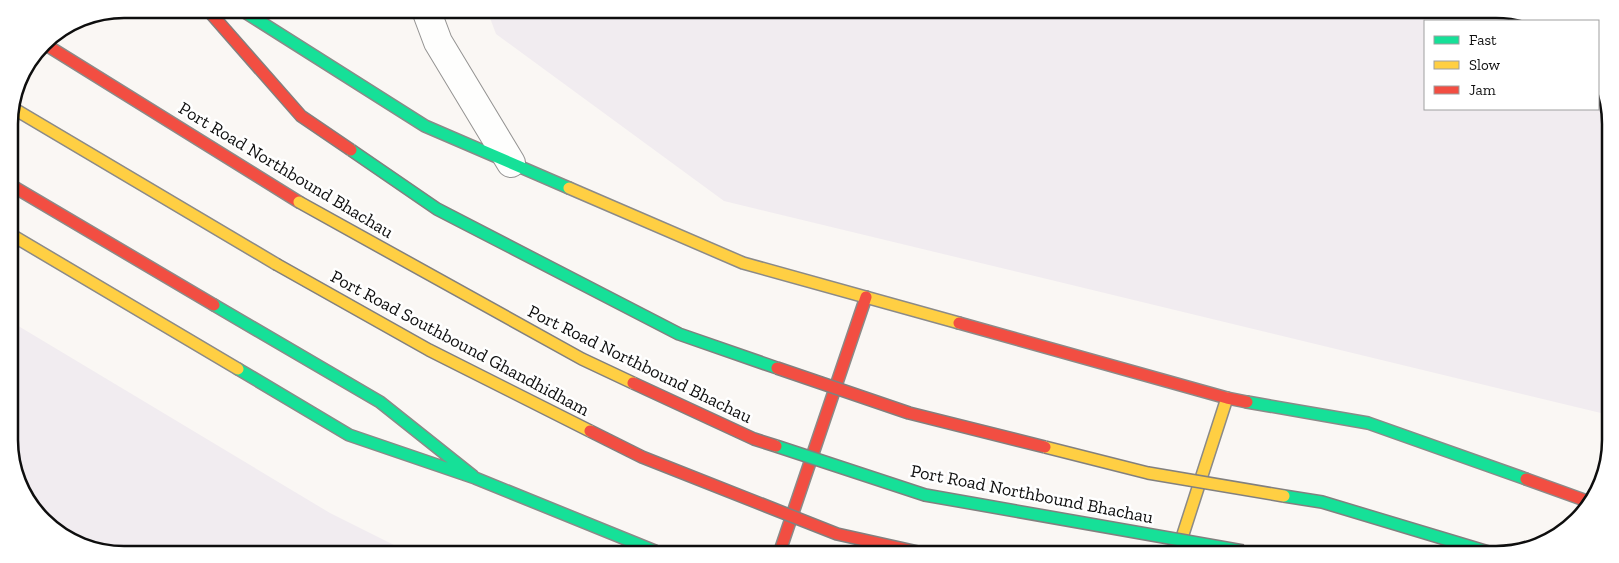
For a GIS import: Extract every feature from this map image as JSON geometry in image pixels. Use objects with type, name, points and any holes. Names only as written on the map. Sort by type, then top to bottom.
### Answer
[{"type":"main road","points":[[215,18],[302,116],[437,208],[679,334],[908,413],[1148,473],[1322,502],[1465,545]]},
{"type":"main road","points":[[254,18],[426,126],[744,263],[1227,398],[1368,423],[1583,500]]},
{"type":"main road","name":"Port Road Northbound Bhachau","points":[[49,48],[299,202],[582,359],[754,439],[925,495],[1210,545]]},
{"type":"main road","name":"Port Road Southbound Ghandhidham","points":[[18,110],[276,264],[429,350],[642,457],[837,534],[889,545]]},
{"type":"main road","points":[[18,189],[380,402],[476,478]]},
{"type":"main road","points":[[18,239],[349,435],[476,478],[642,546]]},
{"type":"main road","points":[[782,546],[866,297]]},
{"type":"main road","points":[[1180,545],[1227,398]]},
{"type":"street","points":[[429,18],[438,42],[511,163]]},
{"type":"shaded area","points":[[490,18],[1510,18],[1517,20],[1424,20],[1424,110],[1599,110],[1599,102],[1602,123],[1602,413],[724,201],[496,34]]},
{"type":"shaded area","points":[[18,326],[330,513],[396,546],[123,546],[89,540],[64,528],[35,499],[23,474],[18,454]]},
{"type":"traffic: fast","points":[[254,18],[425,126],[569,188]]},
{"type":"traffic: fast","points":[[351,150],[437,209],[679,334],[777,368]]},
{"type":"traffic: fast","points":[[214,305],[380,402],[473,476]]},
{"type":"traffic: fast","points":[[238,369],[349,435],[475,478],[642,546]]},
{"type":"traffic: fast","points":[[1247,402],[1368,423],[1526,479]]},
{"type":"traffic: fast","points":[[776,446],[925,495],[1210,545]]},
{"type":"traffic: fast","points":[[1284,496],[1322,502],[1465,545]]},
{"type":"traffic: slow","points":[[18,111],[276,264]]},
{"type":"traffic: slow","points":[[569,188],[743,263],[959,323]]},
{"type":"traffic: slow","points":[[299,202],[582,359],[633,383]]},
{"type":"traffic: slow","points":[[18,239],[238,369]]},
{"type":"traffic: slow","points":[[276,264],[429,350],[590,431]]},
{"type":"traffic: slow","points":[[1180,545],[1227,398]]},
{"type":"traffic: slow","points":[[1045,447],[1148,473],[1284,496]]},
{"type":"traffic: jam","points":[[215,18],[301,116],[351,150]]},
{"type":"traffic: jam","points":[[50,47],[299,202]]},
{"type":"traffic: jam","points":[[18,189],[214,305]]},
{"type":"traffic: jam","points":[[782,546],[866,297]]},
{"type":"traffic: jam","points":[[959,323],[1247,402]]},
{"type":"traffic: jam","points":[[777,368],[909,413],[1045,447]]},
{"type":"traffic: jam","points":[[633,383],[754,439],[776,446]]},
{"type":"traffic: jam","points":[[590,431],[642,457],[837,534],[889,545]]},
{"type":"traffic: jam","points":[[1526,479],[1583,500]]}]
